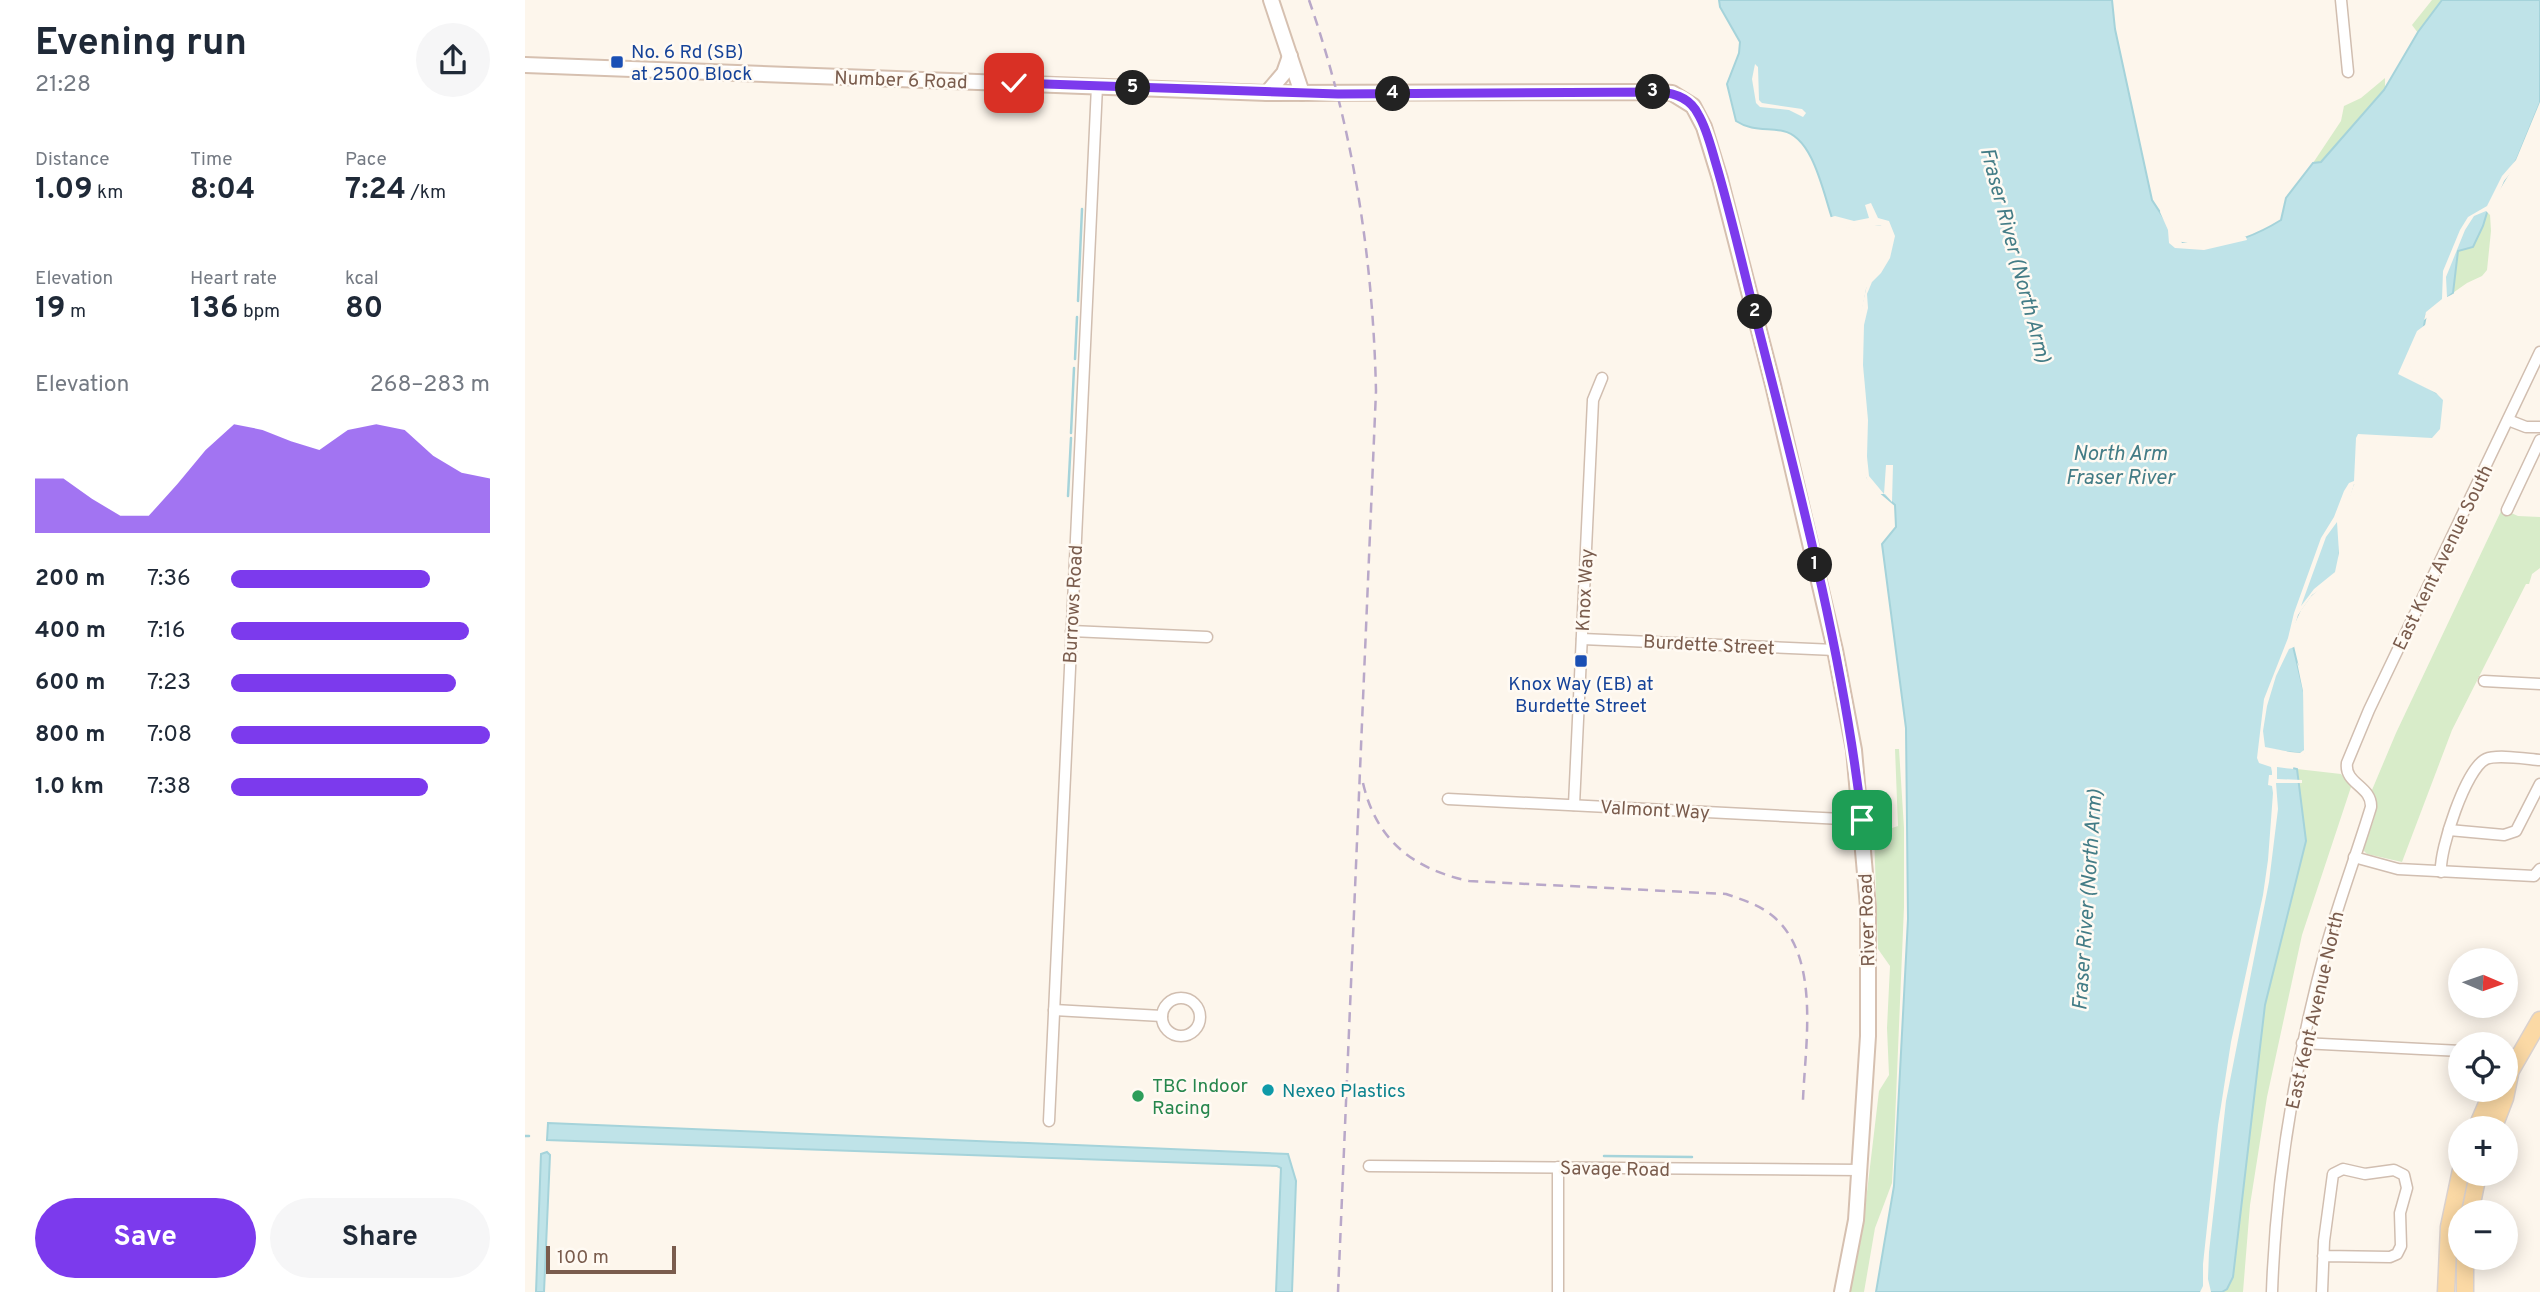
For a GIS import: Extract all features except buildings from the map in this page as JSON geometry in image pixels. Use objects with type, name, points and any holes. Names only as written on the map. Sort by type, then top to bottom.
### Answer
[{"type":"main road","points":[[2518,1048],[2540,1020]]},
{"type":"main road","points":[[2446,1292],[2449,1227],[2458,1186]]},
{"type":"main road","points":[[2465,1270],[2465,1292]]},
{"type":"street","points":[[1271,0],[1302,93]]},
{"type":"street","points":[[2341,0],[2348,72]]},
{"type":"street","points":[[1267,93],[1284,73],[1290,56]]},
{"type":"street","name":"Number 6 Road","points":[[525,65],[1267,93],[1659,92],[1672,93],[1693,106]]},
{"type":"street","name":"Burrows Road","points":[[1049,1121],[1097,86]]},
{"type":"street","name":"River Road","points":[[1693,106],[1704,127],[1740,253],[1835,650],[1854,750],[1868,907],[1868,1036],[1856,1220],[1842,1292]]},
{"type":"street","name":"East Kent Avenue South","points":[[2354,782],[2347,773],[2347,763],[2369,710],[2540,352]]},
{"type":"street","name":"Knox Way","points":[[1574,805],[1593,400],[1602,378]]},
{"type":"street","points":[[2508,420],[2526,427],[2540,427]]},
{"type":"street","points":[[2507,510],[2540,440]]},
{"type":"street","points":[[1071,631],[1207,637]]},
{"type":"street","name":"Burdette Street","points":[[1582,639],[1835,650]]},
{"type":"street","points":[[2484,681],[2540,684]]},
{"type":"street","points":[[2441,872],[2441,856],[2463,789],[2483,761],[2491,757],[2540,760]]},
{"type":"street","name":"East Kent Avenue North","points":[[2272,1292],[2288,1118],[2302,1043],[2327,943],[2372,802],[2368,793],[2354,782]]},
{"type":"street","points":[[2449,830],[2504,835],[2517,831],[2540,784]]},
{"type":"street","name":"Valmont Way","points":[[1448,799],[1862,820]]},
{"type":"street","points":[[2354,857],[2398,869],[2537,872]]},
{"type":"street","points":[[1054,1010],[1162,1016]]},
{"type":"street","points":[[2302,1043],[2448,1050]]},
{"type":"street","name":"Savage Road","points":[[1369,1166],[1860,1170]]},
{"type":"street","points":[[1558,1167],[1558,1292]]},
{"type":"street","points":[[2322,1292],[2323,1256],[2331,1181],[2336,1171],[2347,1169],[2365,1174],[2394,1170],[2404,1175],[2407,1188],[2400,1213],[2401,1246],[2397,1254],[2390,1257],[2323,1256]]},
{"type":"green space","points":[[2432,0],[2478,0],[2337,167],[2313,163],[2341,121],[2344,106],[2361,98],[2385,78],[2385,88],[2418,33],[2412,25]]},
{"type":"green space","points":[[2486,211],[2490,214],[2491,231],[2487,270],[2482,276],[2447,297],[2449,268],[2465,230]]},
{"type":"green space","points":[[2502,509],[2518,516],[2540,517],[2540,568],[2532,574],[2529,584],[2526,584],[2452,730],[2402,862],[2367,854],[2363,850],[2376,810],[2372,790],[2396,733]]},
{"type":"green space","points":[[1895,749],[1899,749],[1904,828],[1904,907],[1892,1183],[1875,1228],[1864,1292],[1850,1292],[1862,1234],[1879,1091],[1889,1075],[1887,1028],[1890,966],[1878,949],[1874,834],[1898,826]]},
{"type":"green space","points":[[2277,767],[2293,769],[2303,816],[2297,769],[2341,774],[2351,787],[2302,935],[2267,1097],[2250,1205],[2243,1292],[2211,1292],[2208,1279],[2209,1252],[2226,1101],[2269,882],[2278,809]],"holes":[[[2304,830],[2306,841],[2299,871]],[[2293,894],[2265,1005],[2235,1259],[2235,1202],[2261,1013],[2269,974]]]},
{"type":"water","name":"North Arm Fraser River","points":[[1719,0],[2112,0],[2115,29],[2152,200],[2171,229],[2175,242],[2204,246],[2246,237],[2281,220],[2286,198],[2313,163],[2321,162],[2384,90],[2418,32],[2442,0],[2540,0],[2540,103],[2517,159],[2489,206],[2473,247],[2458,251],[2453,293],[2426,315],[2423,331],[2406,363],[2410,376],[2448,400],[2445,433],[2436,443],[2364,439],[2359,445],[2358,479],[2353,484],[2341,519],[2339,570],[2310,596],[2293,625],[2292,642],[2304,692],[2307,745],[2303,754],[2262,749],[2262,761],[2297,769],[2306,841],[2265,1005],[2233,1277],[2227,1289],[2222,1292],[1876,1292],[1894,1186],[1908,919],[1906,728],[1882,544],[1896,527],[1895,505],[1874,487],[1867,477],[1860,325],[1867,289],[1888,248],[1884,224],[1856,226],[1832,218],[1809,154],[1793,135],[1783,131],[1759,129],[1736,121],[1727,84],[1739,53],[1740,42],[1720,7]]},
{"type":"water","points":[[548,1123],[1288,1154],[1296,1181],[1292,1292],[1276,1292],[1281,1168],[1277,1166],[547,1140]]},
{"type":"water","points":[[547,1152],[550,1155],[544,1292],[536,1292],[541,1154]]},
{"type":"pier","points":[[1755,64],[1758,67],[1759,100],[1762,103],[1802,109],[1806,113],[1803,117],[1789,110],[1760,107],[1756,103],[1752,79]]},
{"type":"pier","points":[[2540,102],[2540,111],[2521,160],[2504,181],[2490,215],[2486,211],[2474,216],[2465,230],[2446,277],[2447,297],[2457,292],[2456,295],[2424,320],[2426,312],[2442,299],[2443,271],[2460,230],[2468,217],[2487,206],[2502,176],[2516,160]]},
{"type":"pier","points":[[1871,203],[1878,218],[1889,221],[1895,236],[1890,258],[1872,282],[1867,294],[1868,308],[1864,325],[1863,365],[1869,476],[1884,494],[1878,494],[1869,484],[1863,470],[1857,370],[1858,324],[1869,276],[1884,247],[1884,233],[1881,225],[1855,229],[1828,218],[1835,216],[1854,221],[1869,218],[1865,205]]},
{"type":"pier","points":[[2161,208],[2182,243],[2223,241],[2243,236],[2247,240],[2204,250],[2175,248],[2169,243]]},
{"type":"pier","points":[[2429,322],[2409,363],[2413,373],[2442,387],[2451,398],[2449,434],[2436,446],[2366,442],[2363,447],[2361,480],[2354,484],[2344,519],[2343,568],[2333,581],[2312,595],[2298,615],[2294,628],[2294,647],[2289,649],[2276,676],[2267,706],[2263,731],[2265,747],[2300,753],[2304,750],[2303,691],[2297,662],[2308,694],[2309,746],[2304,755],[2299,757],[2263,751],[2263,758],[2294,765],[2293,769],[2277,767],[2277,779],[2302,780],[2302,783],[2276,783],[2278,809],[2269,882],[2226,1101],[2209,1252],[2208,1279],[2211,1292],[2200,1292],[2203,1286],[2218,1125],[2231,1042],[2268,860],[2273,793],[2272,786],[2268,785],[2272,772],[2271,767],[2259,763],[2257,758],[2264,699],[2288,638],[2294,613],[2321,538],[2334,517],[2344,491],[2349,483],[2354,481],[2358,434],[2432,438],[2440,429],[2443,400],[2436,393],[2398,374],[2417,331]],"holes":[[[2337,522],[2339,553],[2335,572],[2314,589],[2301,606],[2326,537]]]},
{"type":"pier","points":[[1886,465],[1893,465],[1892,502],[1884,494]]},
{"type":"waterway","points":[[1078,301],[1082,209]]},
{"type":"waterway","points":[[1075,359],[1077,317]]},
{"type":"waterway","points":[[1071,433],[1074,368]]},
{"type":"waterway","points":[[1068,496],[1071,438]]},
{"type":"waterway","points":[[1604,1156],[1692,1157]]},
{"type":"railway","points":[[1309,0],[1338,96],[1358,193],[1370,291],[1376,391],[1338,1292]]},
{"type":"railway","points":[[1363,783],[1377,821],[1387,836],[1414,860],[1449,876],[1469,881],[1726,894],[1769,913],[1789,934],[1799,955],[1804,978],[1807,1029],[1803,1100]]},
{"type":"place","name":"No. 6 Rd (SB) at 2500 Block","points":[[617,62]]},
{"type":"place","name":"Knox Way (EB) at Burdette Street","points":[[1581,661]]},
{"type":"place","name":"Nexeo Plastics","points":[[1268,1090]]},
{"type":"place","name":"TBC Indoor Racing","points":[[1138,1096]]},
{"type":"route","points":[[1014,83],[1338,94],[1659,92],[1672,93],[1693,106],[1704,127],[1720,179],[1794,473],[1843,686],[1862,820]]},
{"type":"water label","name":"Fraser River (North Arm)","points":[[2016,255]]},
{"type":"water label","name":"Fraser River (North Arm)","points":[[2087,900]]}]
